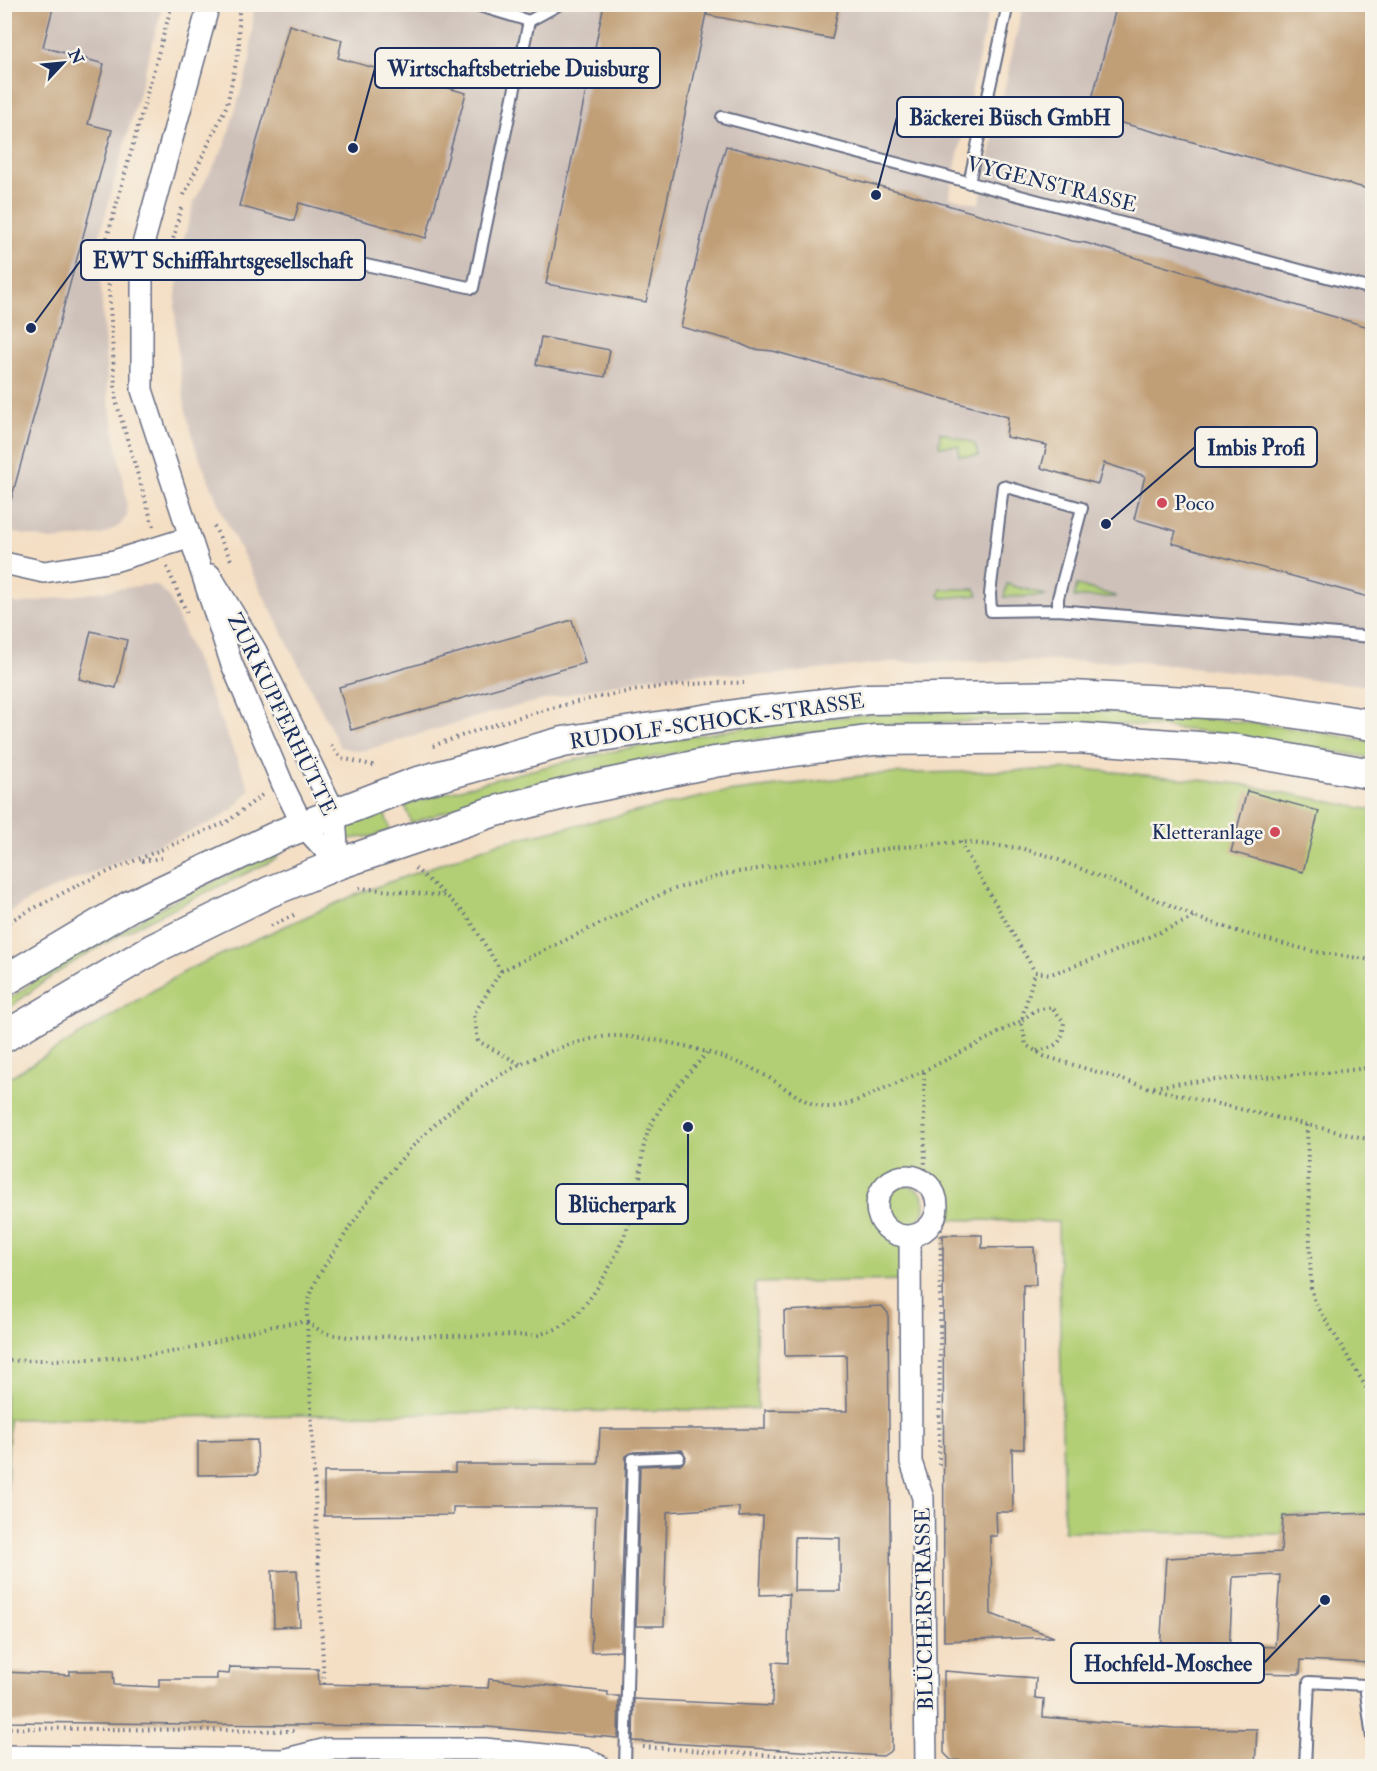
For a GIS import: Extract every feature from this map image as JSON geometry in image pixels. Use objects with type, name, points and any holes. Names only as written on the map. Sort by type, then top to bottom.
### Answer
[{"type":"main road","name":"RUDOLF-SCHOCK-STRASSE","points":[[4,981],[129,906],[303,825],[415,783],[563,742],[732,715],[868,699],[1095,697],[1246,705],[1372,726]]},
{"type":"main road","name":"RUDOLF-SCHOCK-STRASSE","points":[[12,1049],[153,949],[269,892],[338,864],[492,812],[579,790],[714,762],[874,740],[1089,739],[1239,750],[1372,774]]},
{"type":"street","name":"ZUR KUPFERHÜTTE","points":[[208,4],[142,248],[142,390],[188,538],[231,662],[283,785],[303,825],[338,864]]},
{"type":"street","name":"ZUR KUPFERHÜTTE","points":[[188,538],[256,651],[335,813],[338,864]]},
{"type":"street","points":[[4,563],[44,572],[114,561],[188,538]]},
{"type":"street","points":[[909,1175],[925,1180],[937,1198],[934,1219],[925,1231],[910,1236],[898,1235],[883,1225],[876,1208],[880,1191],[890,1179],[909,1175]]},
{"type":"street","name":"BLÜCHERSTRASSE","points":[[910,1236],[911,1462],[923,1498],[926,1767]]},
{"type":"street","points":[[4,1756],[284,1763],[327,1749],[485,1749],[585,1759],[600,1767]]},
{"type":"lane","points":[[473,4],[530,21],[560,4]]},
{"type":"lane","points":[[969,183],[1008,4]]},
{"type":"lane","points":[[305,252],[473,288],[530,21]]},
{"type":"lane","name":"VYGENSTRASSE","points":[[722,117],[1372,290]]},
{"type":"lane","points":[[1058,610],[1058,597],[1082,508],[1003,486],[990,594],[991,611],[1058,610],[1372,637]]},
{"type":"lane","points":[[625,1767],[633,1459],[679,1457]]},
{"type":"lane","points":[[1305,1767],[1309,1682],[1365,1685],[1372,1738]]},
{"type":"path","points":[[168,275],[170,252],[184,193],[227,105],[239,48],[239,4]]},
{"type":"path","points":[[212,520],[238,573]]},
{"type":"path","points":[[327,741],[341,758],[377,766]]},
{"type":"path","points":[[4,924],[65,891],[227,822],[264,793]]},
{"type":"path","points":[[960,842],[1035,972],[1022,1021],[1026,1045],[1095,1073],[1372,1140]]},
{"type":"path","points":[[521,1064],[478,1041],[474,1014],[501,971],[668,891],[726,874],[891,848],[960,842],[1020,848],[1048,856],[1195,917],[1316,952],[1372,960]]},
{"type":"path","points":[[405,870],[424,863]]},
{"type":"path","points":[[413,867],[459,905],[501,971]]},
{"type":"path","points":[[376,881],[357,888],[447,896]]},
{"type":"path","points":[[260,930],[303,911]]},
{"type":"path","points":[[1035,972],[1051,974],[1111,953],[1195,917]]},
{"type":"path","points":[[324,1684],[307,1323],[309,1292],[355,1219],[387,1177],[427,1132],[466,1096],[521,1064],[570,1045],[616,1035],[651,1039],[706,1053],[755,1070],[808,1101],[825,1107],[844,1106],[924,1072],[1022,1021],[1035,1010],[1052,1007],[1064,1022],[1063,1038],[1054,1047],[1037,1051]]},
{"type":"path","points":[[4,1071],[12,1049]]},
{"type":"path","points":[[4,1361],[109,1357],[181,1350],[282,1323],[307,1323],[324,1333],[348,1337],[538,1335],[563,1325],[581,1308],[602,1279],[624,1236],[638,1191],[646,1138],[657,1112],[706,1053]]},
{"type":"path","points":[[1150,1088],[1185,1082],[1335,1073],[1372,1067]]},
{"type":"path","points":[[924,1072],[925,1180]]},
{"type":"path","points":[[1307,1125],[1311,1288],[1315,1302],[1372,1397]]},
{"type":"shaded area","points":[[4,5],[163,5],[98,241],[108,397],[126,496],[127,516],[119,526],[102,535],[51,540],[5,531]]},
{"type":"shaded area","points":[[254,5],[990,5],[949,197],[979,204],[1023,5],[1372,5],[1372,686],[1132,661],[891,662],[772,675],[713,673],[651,677],[497,711],[373,748],[359,751],[340,747],[224,517],[196,449],[185,407],[178,355],[175,308],[180,253],[194,202],[225,145],[250,61]]},
{"type":"shaded area","points":[[157,585],[169,597],[250,790],[233,809],[215,821],[34,897],[5,915],[5,600],[19,604]]},
{"type":"green space","points":[[940,432],[974,443],[979,456],[959,456],[959,446],[939,446]]},
{"type":"green space","points":[[1007,584],[1045,595],[1046,596],[1004,597]]},
{"type":"green space","points":[[1077,585],[1115,596],[1115,597],[1074,597]]},
{"type":"green space","points":[[941,589],[975,589],[978,595],[942,598],[939,595]]},
{"type":"green space","points":[[1074,710],[1223,720],[1298,729],[1372,742],[1372,758],[1239,736],[1159,727],[1064,722],[969,722],[874,727],[780,736],[686,751],[594,770],[502,794],[411,823],[405,805],[518,774],[632,747],[748,727],[890,713]]},
{"type":"green space","points":[[1082,769],[1240,784],[1372,810],[1372,1513],[1283,1516],[1282,1534],[1064,1531],[1058,1222],[934,1219],[937,1198],[926,1182],[913,1174],[900,1175],[888,1182],[880,1194],[877,1207],[879,1220],[890,1230],[910,1236],[910,1280],[755,1283],[758,1409],[9,1419],[7,1501],[5,1501],[5,1080],[189,969],[357,894],[498,843],[719,793],[877,774]]},
{"type":"green space","points":[[384,811],[390,830],[373,836],[349,839],[345,833],[347,826]]},
{"type":"green space","points":[[274,853],[278,855],[276,859],[135,927],[67,966],[5,1012],[5,1002],[54,968],[168,904]]},
{"type":"green space","points":[[906,1186],[920,1191],[925,1205],[920,1219],[906,1224],[892,1219],[887,1205],[892,1191]]},
{"type":"building","points":[[4,4],[54,4],[43,47],[104,64],[88,124],[112,130],[11,500],[4,499]]},
{"type":"building","points":[[604,4],[708,4],[646,302],[546,284]]},
{"type":"building","points":[[708,4],[839,4],[832,39],[707,15]]},
{"type":"building","points":[[1117,4],[1372,4],[1372,190],[1088,114]]},
{"type":"building","points":[[289,25],[342,40],[338,58],[466,93],[426,238],[299,203],[294,221],[239,206]]},
{"type":"building","points":[[726,146],[1086,243],[1372,328],[1372,598],[1172,543],[1176,531],[1134,519],[1145,476],[1104,463],[1098,484],[1041,468],[1047,445],[1006,437],[1008,417],[773,351],[752,349],[734,341],[681,327],[707,212]]},
{"type":"building","points":[[541,337],[610,350],[605,377],[536,365]]},
{"type":"building","points":[[572,620],[585,663],[351,730],[339,687]]},
{"type":"building","points":[[91,631],[127,640],[116,688],[79,679]]},
{"type":"building","name":"Kletteranlage","points":[[1247,791],[1319,811],[1303,872],[1231,852]]},
{"type":"building","points":[[943,1235],[982,1235],[982,1248],[1034,1247],[1036,1285],[1023,1285],[1024,1449],[1012,1449],[1013,1512],[996,1512],[997,1536],[990,1536],[991,1614],[1054,1637],[944,1641]]},
{"type":"building","points":[[882,1306],[888,1313],[892,1750],[883,1756],[633,1741],[634,1699],[772,1706],[773,1662],[788,1663],[789,1594],[760,1595],[763,1516],[739,1517],[739,1507],[667,1512],[664,1626],[636,1626],[640,1466],[682,1464],[686,1457],[682,1450],[633,1452],[626,1456],[620,1651],[591,1652],[596,1507],[453,1507],[453,1515],[324,1516],[324,1472],[455,1472],[455,1464],[598,1464],[600,1429],[765,1429],[765,1410],[847,1411],[846,1355],[785,1356],[784,1311]],"holes":[[[795,1537],[840,1538],[840,1591],[794,1591]]]},
{"type":"building","points":[[257,1440],[258,1474],[198,1475],[198,1441]]},
{"type":"building","points":[[1372,1513],[1372,1663],[1301,1660],[1300,1674],[1252,1673],[1253,1646],[1275,1647],[1280,1575],[1233,1577],[1229,1655],[1160,1651],[1166,1558],[1281,1552],[1283,1516]]},
{"type":"building","points":[[297,1570],[300,1626],[274,1627],[272,1571]]},
{"type":"building","points":[[230,1667],[318,1669],[319,1684],[488,1688],[489,1679],[608,1692],[608,1696],[619,1696],[618,1738],[487,1727],[4,1722],[4,1672],[70,1675],[70,1671],[113,1671],[114,1685],[159,1687],[159,1679],[217,1679],[217,1673],[229,1674]]},
{"type":"building","points":[[944,1671],[1036,1678],[1035,1698],[1044,1699],[1043,1717],[1173,1728],[1257,1729],[1255,1767],[1060,1767],[951,1760],[944,1753]]},
{"type":"place","name":"Wirtschaftsbetriebe Duisburg","points":[[353,148]]},
{"type":"place","name":"Bäckerei Büsch GmbH","points":[[876,195]]},
{"type":"place","name":"EWT Schifffahrtsgesellschaft","points":[[31,328]]},
{"type":"place","name":"Poco","points":[[1162,503]]},
{"type":"place","name":"Imbis Profi","points":[[1106,524]]},
{"type":"place","name":"Kletteranlage","points":[[1275,832]]},
{"type":"place","name":"Blücherpark","points":[[688,1127]]},
{"type":"place","name":"Hochfeld-Moschee","points":[[1325,1600]]}]
